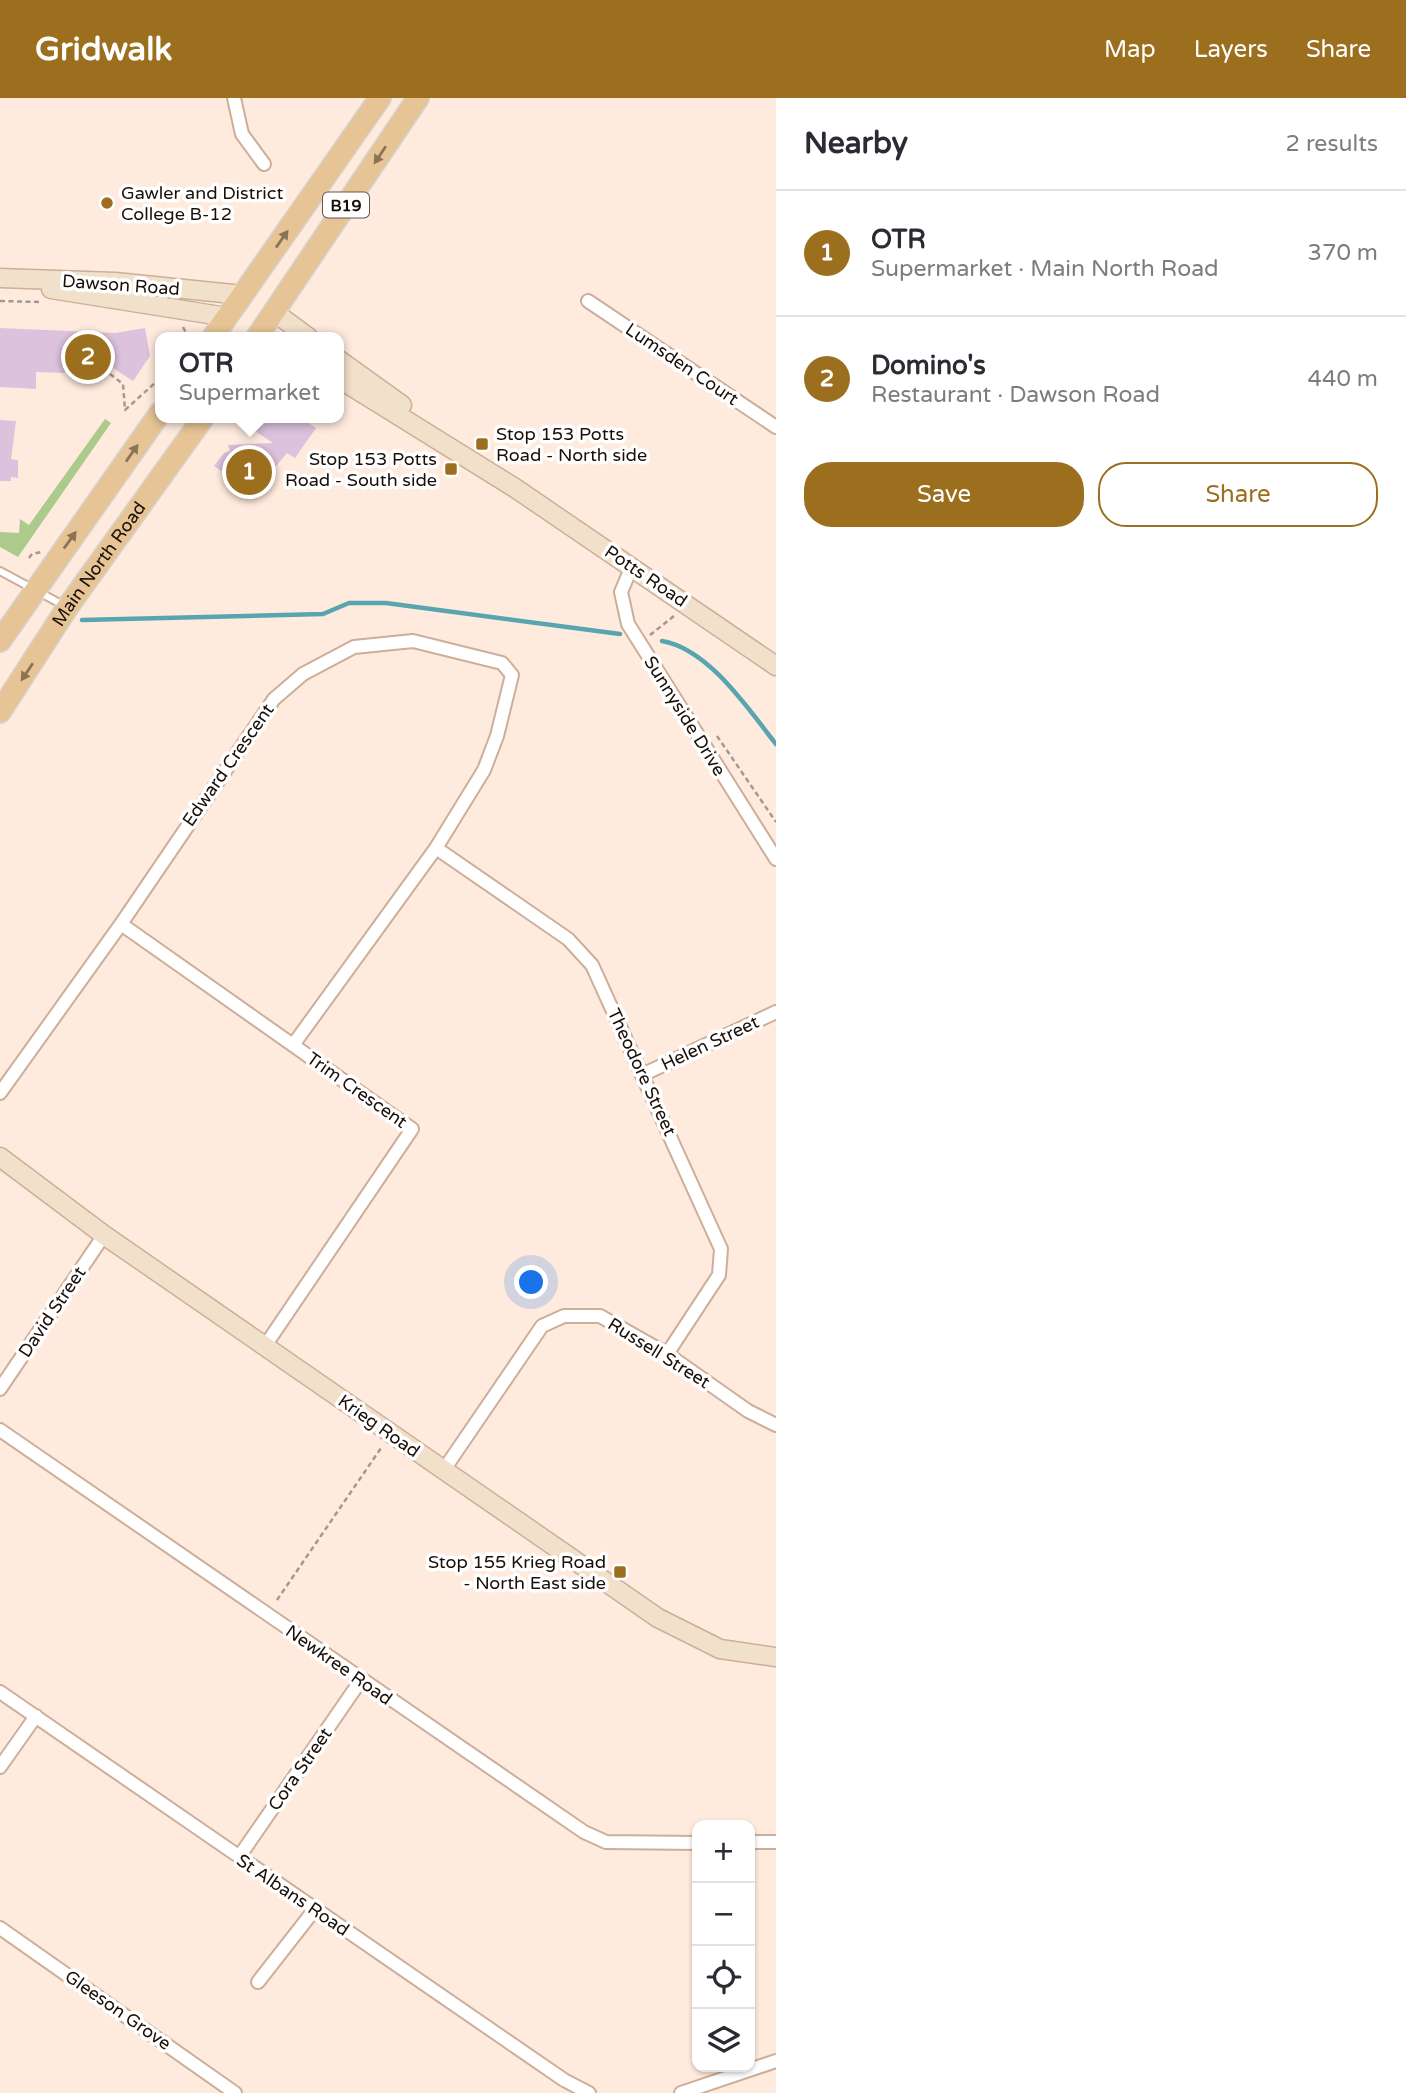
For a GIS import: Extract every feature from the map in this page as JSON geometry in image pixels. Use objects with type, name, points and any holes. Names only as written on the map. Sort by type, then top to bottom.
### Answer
[{"type":"main road","name":"B19","points":[[216,332],[380,98]]},
{"type":"main road","name":"B19","points":[[265,332],[274,312],[418,98]]},
{"type":"main road","points":[[243,295],[274,312]]},
{"type":"main road","points":[[227,317],[258,332]]},
{"type":"main road","points":[[0,642],[155,420]]},
{"type":"main road","name":"Main North Road","points":[[0,712],[67,608],[199,423]]},
{"type":"street","points":[[233,98],[242,134],[264,164]]},
{"type":"street","name":"Dawson Road","points":[[0,280],[115,282],[243,295]]},
{"type":"street","name":"Dawson Road","points":[[0,280],[227,317]]},
{"type":"street","name":"Lumsden Court","points":[[588,300],[776,427]]},
{"type":"street","points":[[274,312],[302,332]]},
{"type":"street","name":"Potts Road","points":[[344,363],[515,488]]},
{"type":"street","name":"Potts Road","points":[[344,382],[515,488],[776,666]]},
{"type":"street","name":"Sunnyside Drive","points":[[632,566],[621,592],[628,624],[776,859]]},
{"type":"street","name":"Edward Crescent","points":[[0,1093],[121,924],[274,699],[303,674],[354,647],[413,641],[502,663],[512,675],[497,736],[484,770],[436,848],[293,1045]]},
{"type":"street","name":"Theodore Street","points":[[436,848],[568,939],[586,955],[644,1074],[721,1249],[719,1275],[667,1354]]},
{"type":"street","name":"Trim Crescent","points":[[121,924],[412,1129],[265,1346]]},
{"type":"street","name":"Helen Street","points":[[644,1074],[776,1012]]},
{"type":"street","name":"Krieg Road","points":[[0,1157],[104,1235],[658,1618],[720,1648],[776,1657]]},
{"type":"street","name":"David Street","points":[[0,1389],[104,1235]]},
{"type":"street","name":"Russell Street","points":[[443,1471],[542,1326],[564,1316],[600,1315],[667,1354],[748,1411],[776,1425]]},
{"type":"street","name":"Newkree Road","points":[[0,1430],[595,1838],[624,1843],[692,1843]]},
{"type":"street","name":"Cora Street","points":[[239,1857],[361,1680]]},
{"type":"street","name":"St Albans Road","points":[[0,1692],[564,2080],[589,2093]]},
{"type":"street","points":[[0,1767],[36,1716]]},
{"type":"street","points":[[755,1842],[776,1842]]},
{"type":"street","points":[[258,1982],[315,1909]]},
{"type":"street","name":"Gleeson Grove","points":[[0,1928],[235,2093]]},
{"type":"street","points":[[681,2093],[776,2061]]},
{"type":"lane","points":[[0,571],[36,588],[67,608]]},
{"type":"path","points":[[69,367],[105,370],[122,384],[125,411],[155,383]]},
{"type":"path","points":[[649,635],[670,617],[680,614],[671,606],[678,598]]},
{"type":"path","points":[[715,733],[776,822]]},
{"type":"path","points":[[277,1600],[381,1448]]},
{"type":"green space","points":[[105,419],[111,423],[18,557],[0,547],[0,532],[19,533],[20,519],[29,525]]},
{"type":"building","points":[[0,328],[115,333],[145,328],[150,356],[133,381],[113,368],[65,363],[65,373],[36,372],[36,389],[0,387]]},
{"type":"building","points":[[0,420],[16,421],[11,459],[18,460],[18,478],[11,477],[11,481],[0,481]]},
{"type":"building","points":[[243,423],[308,423],[316,428],[295,458],[287,453],[272,471],[276,474],[260,497],[214,466],[224,453],[230,451],[228,445],[273,443]]},
{"type":"waterway","points":[[82,620],[323,614],[349,603],[386,603],[620,634]]},
{"type":"waterway","points":[[662,641],[679,646],[711,668],[740,698],[776,744]]},
{"type":"place","name":"Gawler and District College B-12","points":[[107,203]]},
{"type":"place","name":"Domino's","points":[[88,357]]},
{"type":"place","name":"Stop 153 Potts Road - North side","points":[[482,444]]},
{"type":"place","name":"Stop 153 Potts Road - South side","points":[[451,469]]},
{"type":"place","name":"OTR","points":[[249,472]]},
{"type":"place","name":"Stop 155 Krieg Road - North East side","points":[[620,1572]]}]
